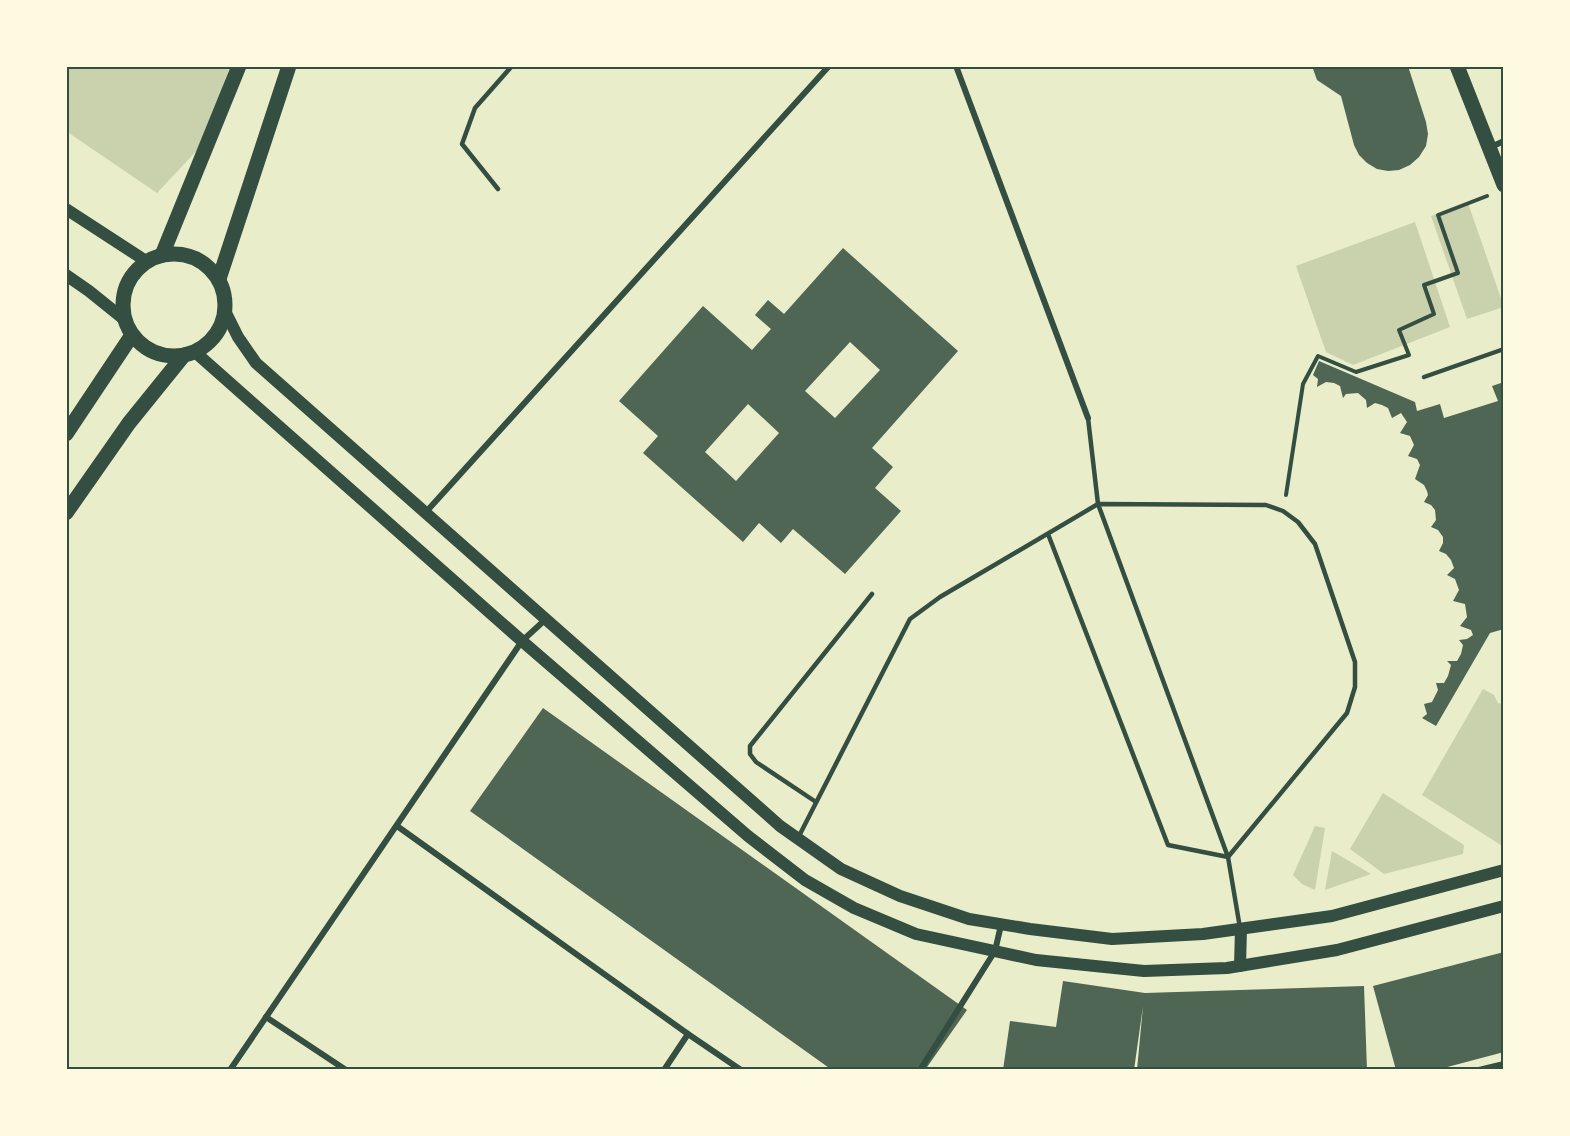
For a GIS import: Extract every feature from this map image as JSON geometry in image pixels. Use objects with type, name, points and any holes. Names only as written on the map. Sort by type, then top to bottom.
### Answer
[{"type":"main road","points":[[162,255],[238,66]]},
{"type":"main road","points":[[219,279],[289,66]]},
{"type":"main road","points":[[1457,66],[1497,144],[1504,185]]},
{"type":"main road","points":[[66,209],[146,261]]},
{"type":"main road","points":[[178,253],[194,257],[208,266],[219,279],[225,295],[225,311],[220,328],[210,342],[190,354],[178,357],[160,355],[145,347],[132,335],[125,320],[123,303],[126,287],[134,272],[146,261],[162,255],[178,253]]},
{"type":"main road","points":[[66,275],[125,320]]},
{"type":"main road","points":[[225,311],[238,337],[256,363],[780,826],[841,869],[900,896],[969,919],[1112,939],[1203,934],[1332,916],[1504,870]]},
{"type":"main road","points":[[66,434],[132,335]]},
{"type":"main road","points":[[66,513],[129,423],[190,354]]},
{"type":"main road","points":[[190,354],[748,836],[805,880],[854,908],[916,934],[1036,960],[1144,972],[1240,966],[1337,950],[1504,906]]},
{"type":"main road","points":[[1240,966],[1241,929]]},
{"type":"street","points":[[426,512],[829,66]]},
{"type":"street","points":[[956,66],[1088,418]]},
{"type":"street","points":[[230,1070],[522,641],[546,619]]},
{"type":"street","points":[[397,826],[741,1070]]},
{"type":"street","points":[[921,1070],[995,951],[1001,924]]},
{"type":"street","points":[[266,1017],[346,1070]]},
{"type":"street","points":[[664,1070],[688,1034]]},
{"type":"street","points":[[1479,1070],[1504,1064]]},
{"type":"lane","points":[[498,189],[462,144],[475,108],[512,66]]},
{"type":"lane","points":[[1424,377],[1504,349]]},
{"type":"lane","points":[[1088,418],[1098,504],[1228,857],[1241,929]]},
{"type":"lane","points":[[798,838],[910,619],[964,582],[1098,504],[1266,505],[1283,511],[1298,522],[1316,544],[1355,662],[1355,687],[1347,713],[1228,857]]},
{"type":"lane","points":[[1048,534],[1168,845],[1228,857]]},
{"type":"lane","points":[[816,802],[756,762],[750,754],[750,746],[872,594]]},
{"type":"path","points":[[1283,511],[1303,384],[1318,356],[1356,372],[1409,355],[1399,330],[1434,314],[1424,285],[1458,273],[1438,215],[1490,195],[1492,199]]},
{"type":"green space","points":[[66,66],[230,66],[202,145],[157,193],[66,131]]},
{"type":"green space","points":[[1468,203],[1504,307],[1467,319],[1431,216]]},
{"type":"green space","points":[[1415,222],[1450,327],[1353,365],[1326,352],[1296,266]]},
{"type":"green space","points":[[1483,689],[1494,695],[1498,703],[1504,704],[1504,847],[1422,795]]},
{"type":"green space","points":[[1383,793],[1464,845],[1463,854],[1384,874],[1350,849]]},
{"type":"green space","points":[[1315,826],[1325,828],[1315,890],[1302,884],[1293,875]]},
{"type":"green space","points":[[1332,851],[1371,874],[1325,890]]},
{"type":"building","points":[[1312,66],[1408,66],[1428,134],[1426,146],[1419,157],[1410,165],[1399,170],[1377,169],[1367,163],[1359,155],[1354,145],[1341,96],[1317,80]]},
{"type":"building","points":[[843,248],[958,351],[872,448],[893,467],[875,488],[901,511],[845,574],[793,529],[781,543],[759,523],[743,542],[643,453],[658,436],[619,401],[703,306],[752,350],[771,329],[755,315],[768,300],[784,314]],"holes":[[[850,342],[880,370],[835,418],[805,391]],[[748,404],[779,433],[736,481],[705,452]]]},
{"type":"building","points":[[1319,361],[1415,402],[1417,411],[1440,404],[1444,418],[1498,401],[1492,386],[1504,382],[1504,610],[1501,611],[1504,629],[1490,633],[1436,726],[1422,718],[1427,714],[1424,704],[1432,702],[1438,690],[1436,683],[1444,683],[1448,676],[1451,665],[1447,661],[1457,661],[1461,654],[1463,645],[1459,640],[1473,635],[1471,630],[1460,626],[1467,617],[1465,604],[1453,601],[1459,590],[1455,579],[1447,575],[1454,568],[1446,554],[1439,551],[1443,537],[1438,530],[1431,527],[1436,520],[1435,510],[1424,502],[1428,495],[1427,491],[1424,485],[1415,479],[1420,465],[1417,459],[1408,456],[1414,445],[1410,436],[1400,433],[1407,422],[1401,413],[1392,418],[1388,408],[1382,405],[1375,403],[1367,408],[1366,400],[1358,393],[1346,394],[1343,398],[1340,386],[1334,383],[1326,382],[1317,387],[1318,379],[1313,375]]},
{"type":"building","points":[[543,708],[967,1010],[925,1070],[832,1070],[470,811]]},
{"type":"building","points":[[1504,952],[1504,1052],[1436,1070],[1396,1070],[1373,986]]},
{"type":"building","points":[[1063,981],[1145,993],[1364,986],[1367,1070],[1137,1070],[1143,1006],[1134,1070],[1003,1070],[1010,1021],[1056,1027]]}]
